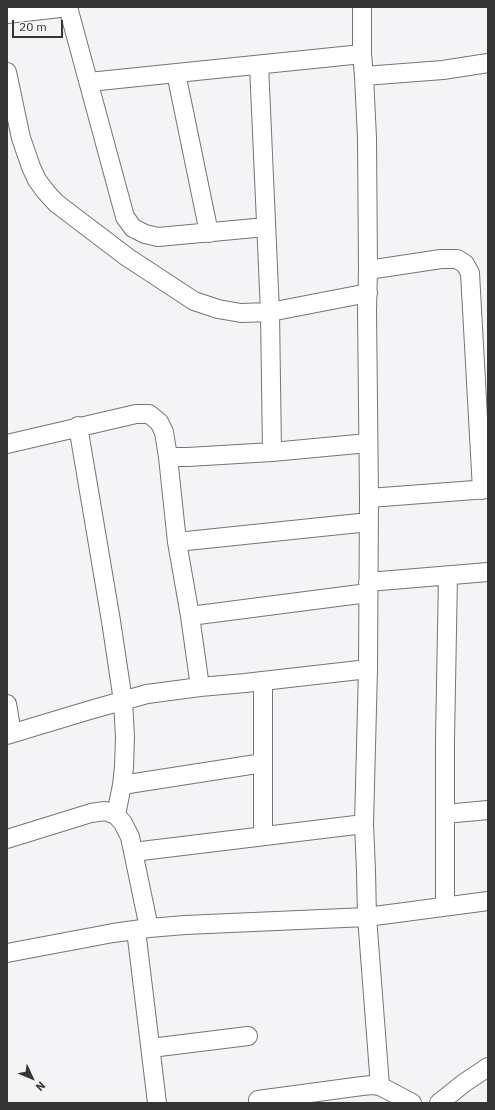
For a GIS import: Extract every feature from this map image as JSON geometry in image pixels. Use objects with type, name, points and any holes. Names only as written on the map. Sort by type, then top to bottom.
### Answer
[{"type":"street","points":[[7,14],[69,7],[125,217],[133,228],[145,234],[158,237],[266,227]]},
{"type":"street","points":[[362,7],[362,54],[367,138],[369,498],[368,669],[364,824],[367,917],[380,1086]]},
{"type":"street","points":[[89,82],[362,54]]},
{"type":"street","points":[[364,76],[443,70],[488,63]]},
{"type":"street","points":[[259,65],[270,312],[272,452]]},
{"type":"street","points":[[7,72],[21,138],[37,180],[46,192],[56,203],[127,257],[194,301],[218,309],[241,313],[270,312],[368,293]]},
{"type":"street","points":[[176,73],[209,233]]},
{"type":"street","points":[[368,270],[441,259],[457,259],[468,268],[470,273],[485,489],[369,498]]},
{"type":"street","points":[[7,444],[78,426],[136,414],[148,414],[159,422],[164,432],[168,457],[177,542],[190,616],[200,687]]},
{"type":"street","points":[[78,426],[111,621],[122,701],[124,767],[116,815]]},
{"type":"street","points":[[168,457],[272,452],[368,443]]},
{"type":"street","points":[[177,542],[369,522]]},
{"type":"street","points":[[190,616],[448,575],[488,572]]},
{"type":"street","points":[[445,906],[444,740],[448,575]]},
{"type":"street","points":[[7,704],[10,734],[148,694],[368,669]]},
{"type":"street","points":[[263,681],[263,836]]},
{"type":"street","points":[[122,785],[263,763]]},
{"type":"street","points":[[445,814],[488,810]]},
{"type":"street","points":[[7,839],[91,813],[105,811],[116,815],[127,830],[133,852],[143,929],[150,1048],[157,1103]]},
{"type":"street","points":[[133,852],[364,824]]},
{"type":"street","points":[[7,953],[113,933],[143,929],[185,925],[367,917],[488,901]]},
{"type":"street","points":[[150,1048],[248,1036]]},
{"type":"street","points":[[438,1103],[488,1067]]},
{"type":"street","points":[[258,1100],[362,1086],[380,1086],[412,1103]]}]
